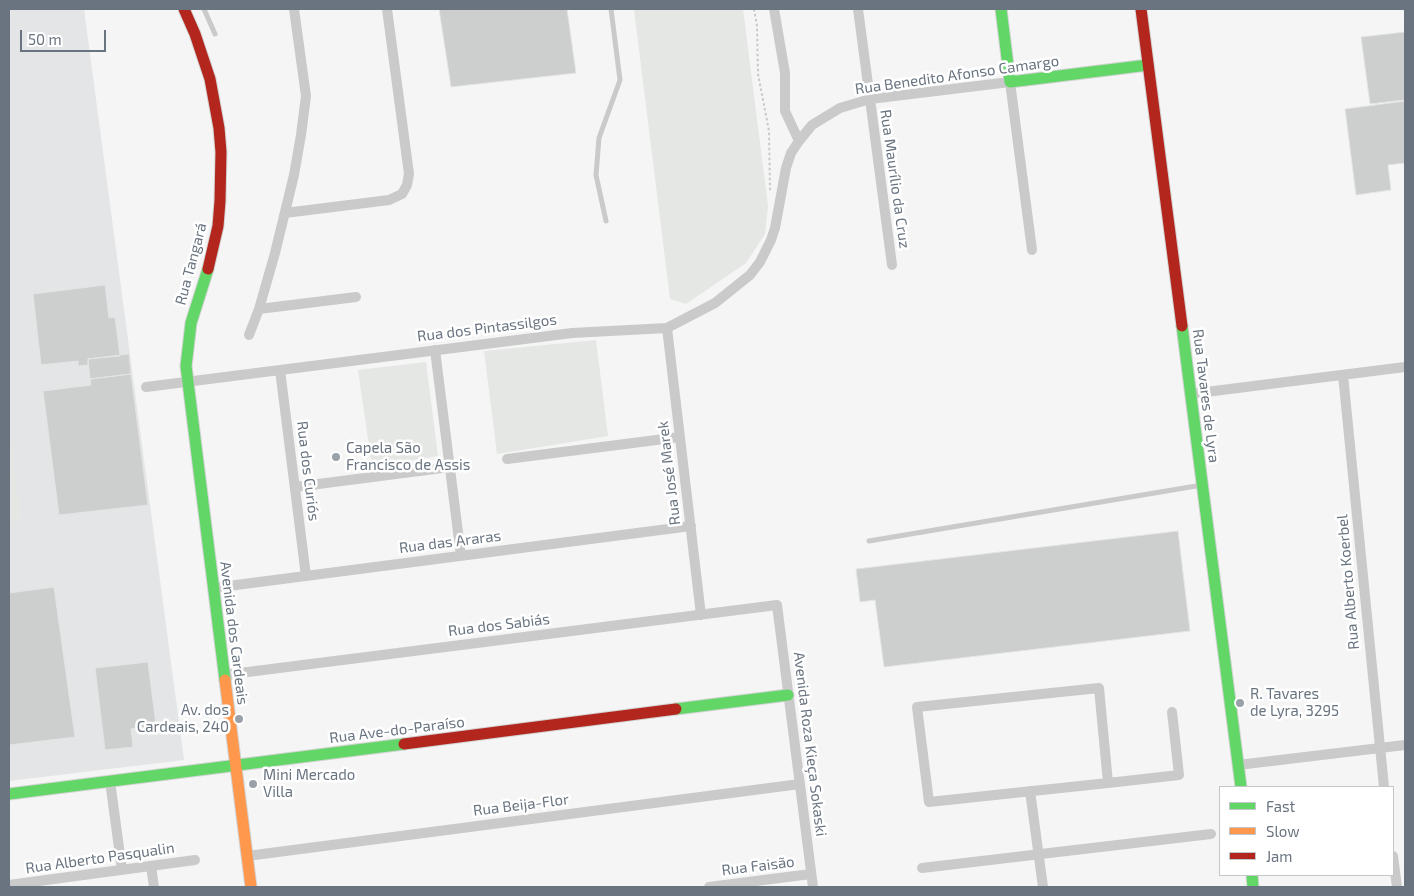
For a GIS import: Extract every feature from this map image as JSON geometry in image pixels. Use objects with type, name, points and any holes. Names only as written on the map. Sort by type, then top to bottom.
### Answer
[{"type":"street","points":[[249,335],[276,254],[294,175],[306,96],[294,9]]},
{"type":"street","points":[[285,213],[389,200],[398,197],[404,190],[409,174],[388,9]]},
{"type":"street","points":[[774,9],[785,73],[785,111],[799,141]]},
{"type":"street","name":"Rua Maurílio da Cruz","points":[[858,9],[892,264]]},
{"type":"street","points":[[1001,9],[1032,250]]},
{"type":"street","name":"Rua Tavares de Lyra","points":[[1141,9],[1241,786]]},
{"type":"street","name":"Rua Tangará","points":[[187,382],[188,336],[213,250],[219,218],[222,177],[215,104],[188,10]]},
{"type":"street","name":"Rua Benedito Afonso Camargo","points":[[777,215],[786,168],[799,141],[812,125],[840,108],[870,99],[1148,65]]},
{"type":"street","name":"Rua dos Pintassilgos","points":[[146,387],[572,332],[667,328],[715,303],[750,276],[760,262],[771,240],[777,215]]},
{"type":"street","points":[[259,309],[356,297]]},
{"type":"street","name":"Rua José Marek","points":[[667,328],[701,615]]},
{"type":"street","points":[[435,350],[461,556]]},
{"type":"street","points":[[1190,394],[1405,367]]},
{"type":"street","name":"Rua dos Curiós","points":[[280,370],[306,576]]},
{"type":"street","name":"Rua Alberto Koerbel","points":[[1343,374],[1384,786]]},
{"type":"street","name":"Avenida dos Cardeais","points":[[187,382],[251,887]]},
{"type":"street","points":[[507,459],[680,436]]},
{"type":"street","points":[[295,487],[450,467]]},
{"type":"street","name":"Rua das Araras","points":[[213,588],[691,526]]},
{"type":"street","name":"Rua dos Sabiás","points":[[224,675],[777,605]]},
{"type":"street","name":"Avenida Roza Kieça Sokaski","points":[[777,605],[813,887]]},
{"type":"street","points":[[1108,783],[1099,688],[917,707],[929,802],[1030,792],[1179,775],[1172,712]]},
{"type":"street","name":"Rua Ave-do-Paraíso","points":[[9,794],[788,695]]},
{"type":"street","points":[[1238,766],[1405,745]]},
{"type":"street","points":[[110,782],[122,870]]},
{"type":"street","name":"Rua Beija-Flor","points":[[247,856],[800,784]]},
{"type":"street","points":[[1030,792],[1043,887]]},
{"type":"street","points":[[922,868],[1211,834]]},
{"type":"street","name":"Rua Alberto Pasqualin","points":[[9,885],[58,883],[122,870],[195,860]]},
{"type":"street","points":[[1394,864],[1397,887]]},
{"type":"street","points":[[151,866],[154,887]]},
{"type":"street","name":"Rua Faisão","points":[[709,887],[811,874]]},
{"type":"lane","points":[[204,9],[215,34]]},
{"type":"lane","points":[[606,221],[596,175],[600,138],[620,80],[611,9]]},
{"type":"lane","points":[[869,541],[1202,485]]},
{"type":"path","points":[[754,9],[758,36],[758,74],[769,131],[770,191]]},
{"type":"shaded area","points":[[9,9],[84,9],[184,760],[9,781]]},
{"type":"shaded area","points":[[634,9],[743,9],[768,206],[765,234],[746,263],[686,304],[670,299]]},
{"type":"shaded area","points":[[596,340],[608,436],[497,454],[484,351]]},
{"type":"shaded area","points":[[426,362],[438,456],[372,467],[358,370]]},
{"type":"shaded area","points":[[9,425],[21,521],[9,523]]},
{"type":"building","points":[[439,9],[567,9],[576,73],[451,87]]},
{"type":"building","points":[[1405,32],[1405,100],[1370,104],[1361,37]]},
{"type":"building","points":[[1405,101],[1405,163],[1388,165],[1391,190],[1356,195],[1345,109]]},
{"type":"building","points":[[105,285],[109,318],[115,317],[120,356],[88,359],[88,365],[78,366],[78,361],[41,365],[33,294]]},
{"type":"building","points":[[129,354],[131,374],[90,379],[88,359]]},
{"type":"building","points":[[131,374],[148,505],[59,515],[43,391],[91,385],[90,379]]},
{"type":"building","points":[[1178,531],[1190,631],[884,667],[875,600],[860,602],[856,569]]},
{"type":"building","points":[[54,587],[75,737],[9,745],[9,593]]},
{"type":"building","points":[[148,662],[156,725],[131,729],[133,747],[105,750],[95,668]]},
{"type":"traffic: fast","points":[[1001,9],[1010,82],[1148,65]]},
{"type":"traffic: fast","points":[[208,269],[191,323],[186,366],[225,680]]},
{"type":"traffic: fast","points":[[1182,326],[1241,786]]},
{"type":"traffic: fast","points":[[676,709],[788,695]]},
{"type":"traffic: fast","points":[[9,794],[404,744]]},
{"type":"traffic: fast","points":[[1252,876],[1253,887]]},
{"type":"traffic: slow","points":[[225,680],[251,887]]},
{"type":"traffic: jam","points":[[184,9],[195,34],[210,79],[219,128],[221,152],[220,201],[218,226],[208,269]]},
{"type":"traffic: jam","points":[[1141,9],[1182,326]]},
{"type":"traffic: jam","points":[[404,744],[676,709]]},
{"type":"place","name":"Capela São Francisco de Assis","points":[[336,457]]},
{"type":"place","name":"R. Tavares de Lyra, 3295","points":[[1240,703]]},
{"type":"place","name":"Av. dos Cardeais, 240","points":[[239,719]]},
{"type":"place","name":"Mini Mercado Villa","points":[[253,784]]}]
